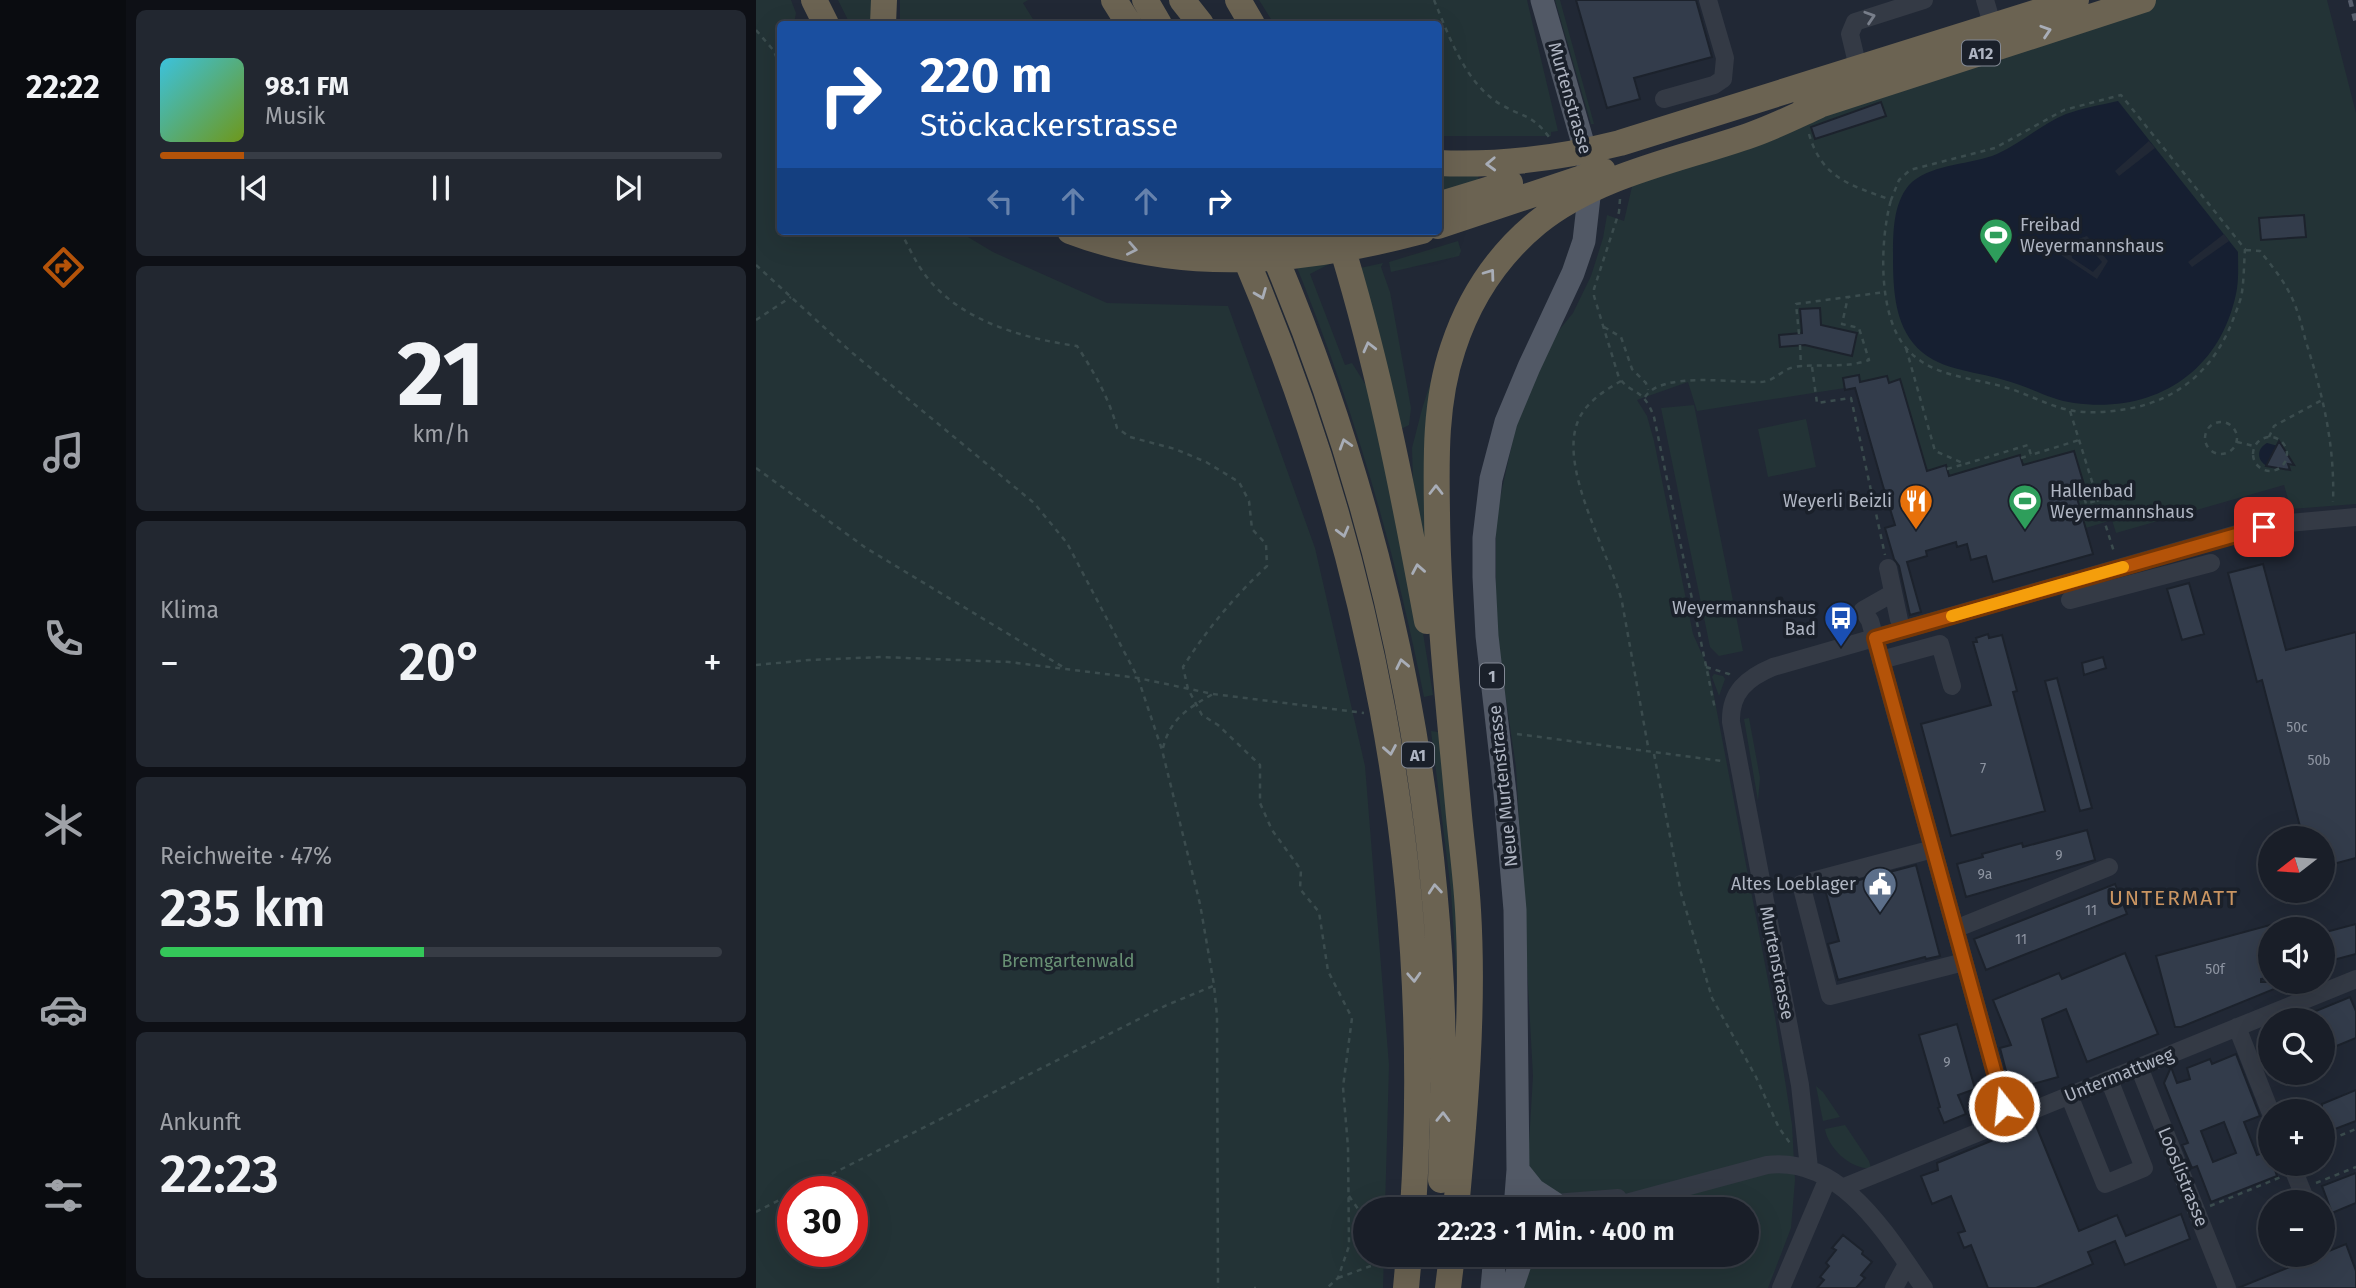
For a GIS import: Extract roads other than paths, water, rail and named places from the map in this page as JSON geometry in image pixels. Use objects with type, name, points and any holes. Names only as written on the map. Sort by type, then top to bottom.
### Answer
[{"type":"highway","points":[[814,0],[824,21]]},
{"type":"highway","points":[[827,0],[838,21]]},
{"type":"highway","points":[[883,21],[884,0]]},
{"type":"highway","points":[[1098,0],[1110,21]]},
{"type":"highway","points":[[1114,0],[1127,21]]},
{"type":"highway","points":[[1145,0],[1157,21]]},
{"type":"highway","points":[[1182,0],[1199,21]]},
{"type":"highway","points":[[1238,0],[1250,21]]},
{"type":"highway","name":"A12","points":[[1550,175],[1620,143],[2076,0]]},
{"type":"highway","name":"A12","points":[[1816,105],[2143,0]]},
{"type":"highway","points":[[1442,204],[1816,105]]},
{"type":"highway","points":[[1442,163],[1482,164],[1550,175]]},
{"type":"highway","points":[[1442,224],[1550,175]]},
{"type":"highway","points":[[1457,1197],[1466,1078],[1470,952],[1438,567],[1436,459],[1443,387],[1452,349],[1462,323],[1488,275],[1521,238],[1550,175]]},
{"type":"highway","points":[[1083,235],[1117,246],[1193,249],[1254,260],[1286,258],[1407,235]]},
{"type":"highway","points":[[1156,235],[1193,249],[1305,235]]},
{"type":"highway","name":"A1","points":[[1236,235],[1274,325],[1322,461],[1351,564],[1377,679],[1402,836],[1413,954],[1417,1078],[1413,1197]]},
{"type":"highway","name":"A1","points":[[1266,235],[1300,316],[1344,441],[1377,557],[1409,701],[1429,833],[1440,967],[1444,1091],[1440,1197]]},
{"type":"highway","points":[[1338,235],[1364,327],[1404,501],[1458,805]]},
{"type":"highway","points":[[1406,1288],[1408,1267]]},
{"type":"highway","points":[[1433,1288],[1435,1267]]},
{"type":"highway","points":[[1448,1288],[1451,1267]]},
{"type":"main road","name":"Murtenstrasse","points":[[1542,0],[1588,161],[1589,197]]},
{"type":"main road","name":"Neue Murtenstrasse","points":[[1515,1197],[1518,1170],[1515,910],[1486,616],[1486,518],[1495,460],[1506,422],[1528,367],[1573,274],[1584,241],[1589,197]]},
{"type":"main road","name":"Neue Murtenstrasse","points":[[1500,1197],[1515,1057]]},
{"type":"main road","points":[[1518,1170],[1534,1191],[1544,1197]]},
{"type":"main road","points":[[1492,1288],[1494,1267]]},
{"type":"main road","points":[[1506,1288],[1509,1267]]},
{"type":"main road","points":[[1512,1288],[1519,1267]]},
{"type":"street","points":[[1664,99],[1714,85],[1723,79],[1724,58],[1708,0]]},
{"type":"street","points":[[1856,59],[1850,34],[1855,22],[1924,0]]},
{"type":"street","points":[[1588,161],[1726,116],[1816,105],[1991,48],[1996,38],[1988,9],[1848,62],[1816,105]]},
{"type":"street","points":[[2071,594],[2118,568],[2278,524],[2356,517]]},
{"type":"street","points":[[1875,638],[2210,563]]},
{"type":"street","points":[[1888,568],[1899,621]]},
{"type":"street","points":[[1893,593],[1863,610],[1870,621],[1875,638],[2008,1120]]},
{"type":"street","name":"Murtenstrasse","points":[[1809,1168],[1800,1085],[1738,763],[1731,722],[1732,706],[1738,691],[1747,681],[1773,667],[1875,638]]},
{"type":"street","points":[[1881,660],[1940,644],[1952,686]]},
{"type":"street","points":[[1933,849],[1801,884],[1830,996],[1964,962]]},
{"type":"street","points":[[1955,929],[2109,867]]},
{"type":"street","name":"Untermattweg","points":[[1844,1187],[2356,979]]},
{"type":"street","points":[[2237,1027],[2265,1099]]},
{"type":"street","name":"Looslistrasse","points":[[2139,1067],[2227,1288]]},
{"type":"street","points":[[2069,1095],[2105,1184],[2144,1168],[2112,1087]]},
{"type":"street","points":[[1645,1197],[1767,1165],[1791,1164],[1809,1168],[1844,1187],[1880,1228],[1924,1288]]},
{"type":"street","points":[[1781,1288],[1828,1178]]},
{"type":"street","points":[[1623,1197],[1659,1193]]},
{"type":"street","points":[[1894,1288],[1907,1264]]},
{"type":"water","points":[[2118,101],[2238,252],[2236,294],[2227,322],[2215,346],[2198,367],[2178,383],[2130,402],[2103,405],[2056,399],[2013,383],[1943,364],[1922,352],[1906,333],[1901,322],[1894,287],[1894,224],[1901,197],[1906,189],[1912,182],[1931,171],[1997,154],[2066,114]]},
{"type":"water","points":[[2267,443],[2278,446],[2267,466],[2259,455],[2261,448]]},
{"type":"railway","points":[[2350,0],[2356,23]]},
{"type":"place","name":"Freibad Weyermannshaus","points":[[1996,265]]},
{"type":"place","name":"Weyerli Beizli","points":[[1916,531]]},
{"type":"place","name":"Hallenbad Weyermannshaus","points":[[2025,531]]},
{"type":"place","name":"Weyermannshaus Bad","points":[[1841,648]]},
{"type":"place","name":"Altes Loeblager","points":[[1880,914]]},
{"type":"district","name":"UNTERMATT","points":[[2174,898]]},
{"type":"park label","name":"Bremgartenwald","points":[[1068,961]]}]
